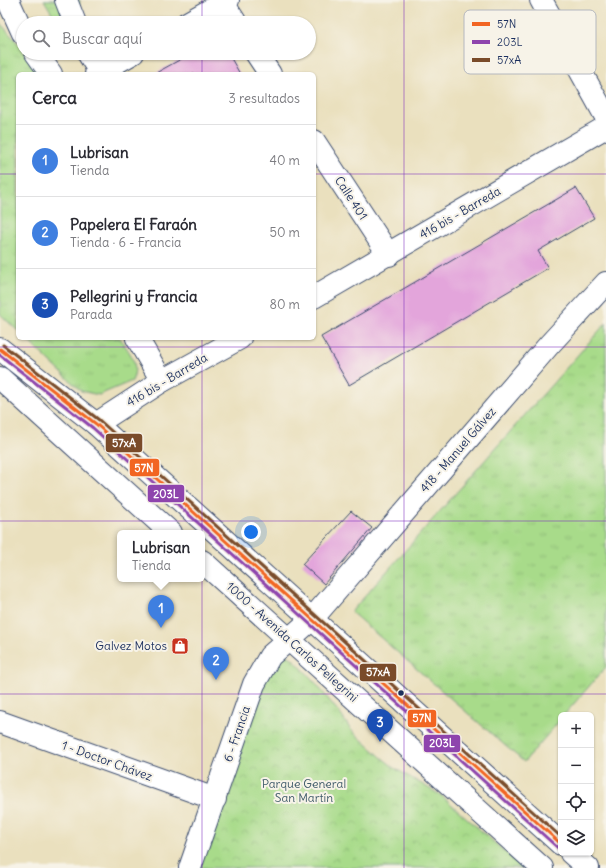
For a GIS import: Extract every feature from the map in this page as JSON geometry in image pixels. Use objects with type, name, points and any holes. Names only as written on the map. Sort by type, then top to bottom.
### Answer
[{"type":"street","points":[[8,0],[16,18]]},
{"type":"street","points":[[66,0],[72,16]]},
{"type":"street","points":[[541,0],[547,10]]},
{"type":"street","points":[[199,16],[225,1],[232,16]]},
{"type":"street","points":[[0,16],[16,29]]},
{"type":"street","points":[[41,60],[50,72]]},
{"type":"street","points":[[92,60],[98,72]]},
{"type":"street","points":[[100,72],[121,60]]},
{"type":"street","points":[[261,60],[269,72]]},
{"type":"street","points":[[582,74],[606,117]]},
{"type":"street","name":"416 bis - Barreda","points":[[316,296],[606,128]]},
{"type":"street","name":"Calle 401","points":[[316,144],[389,255]]},
{"type":"street","name":"418 - Manuel Gálvez","points":[[312,619],[544,351],[606,283]]},
{"type":"street","points":[[138,340],[162,381]]},
{"type":"street","name":"416 bis - Barreda","points":[[96,424],[162,381],[236,340]]},
{"type":"street","points":[[0,349],[96,424],[558,841]]},
{"type":"street","points":[[0,378],[168,530]]},
{"type":"street","name":"1000 - Avenida Carlos Pellegrini","points":[[205,564],[288,640],[390,729],[542,868]]},
{"type":"street","name":"6 - Francia","points":[[190,868],[254,684],[270,656],[312,619]]},
{"type":"street","name":"1 - Doctor Chávez","points":[[0,722],[215,799]]},
{"type":"street","points":[[574,856],[588,868]]},
{"type":"green space","points":[[44,0],[80,0],[78,16],[54,16]]},
{"type":"green space","points":[[0,23],[16,41],[16,60],[31,60],[39,72],[16,72],[16,329],[0,314]]},
{"type":"green space","points":[[606,323],[606,667],[567,712],[558,712],[558,722],[524,762],[351,612]]},
{"type":"green space","points":[[27,340],[121,340],[130,353],[134,363],[135,369],[132,381],[99,395],[81,391]]},
{"type":"green space","name":"Parque General San Martín","points":[[285,654],[292,658],[313,680],[351,730],[381,757],[396,769],[442,796],[523,868],[194,868],[266,669]]},
{"type":"building","points":[[179,60],[232,60],[239,72],[158,72]]},
{"type":"building","points":[[576,188],[594,218],[538,251],[548,268],[349,385],[321,337]]},
{"type":"building","points":[[351,511],[372,528],[324,584],[302,564]]},
{"type":"transit line","name":"57xA","points":[[3,345],[99,420],[558,834]]},
{"type":"transit line","name":"57N","points":[[0,349],[96,424],[558,841]]},
{"type":"transit line","name":"203L","points":[[0,355],[93,428],[558,848]]},
{"type":"place","name":"Lubrisan","points":[[161,628]]},
{"type":"place","name":"Galvez Motos","points":[[180,646]]},
{"type":"place","name":"Papelera El Faraón","points":[[216,680]]},
{"type":"place","name":"Pellegrini y Francia","points":[[380,742]]}]
